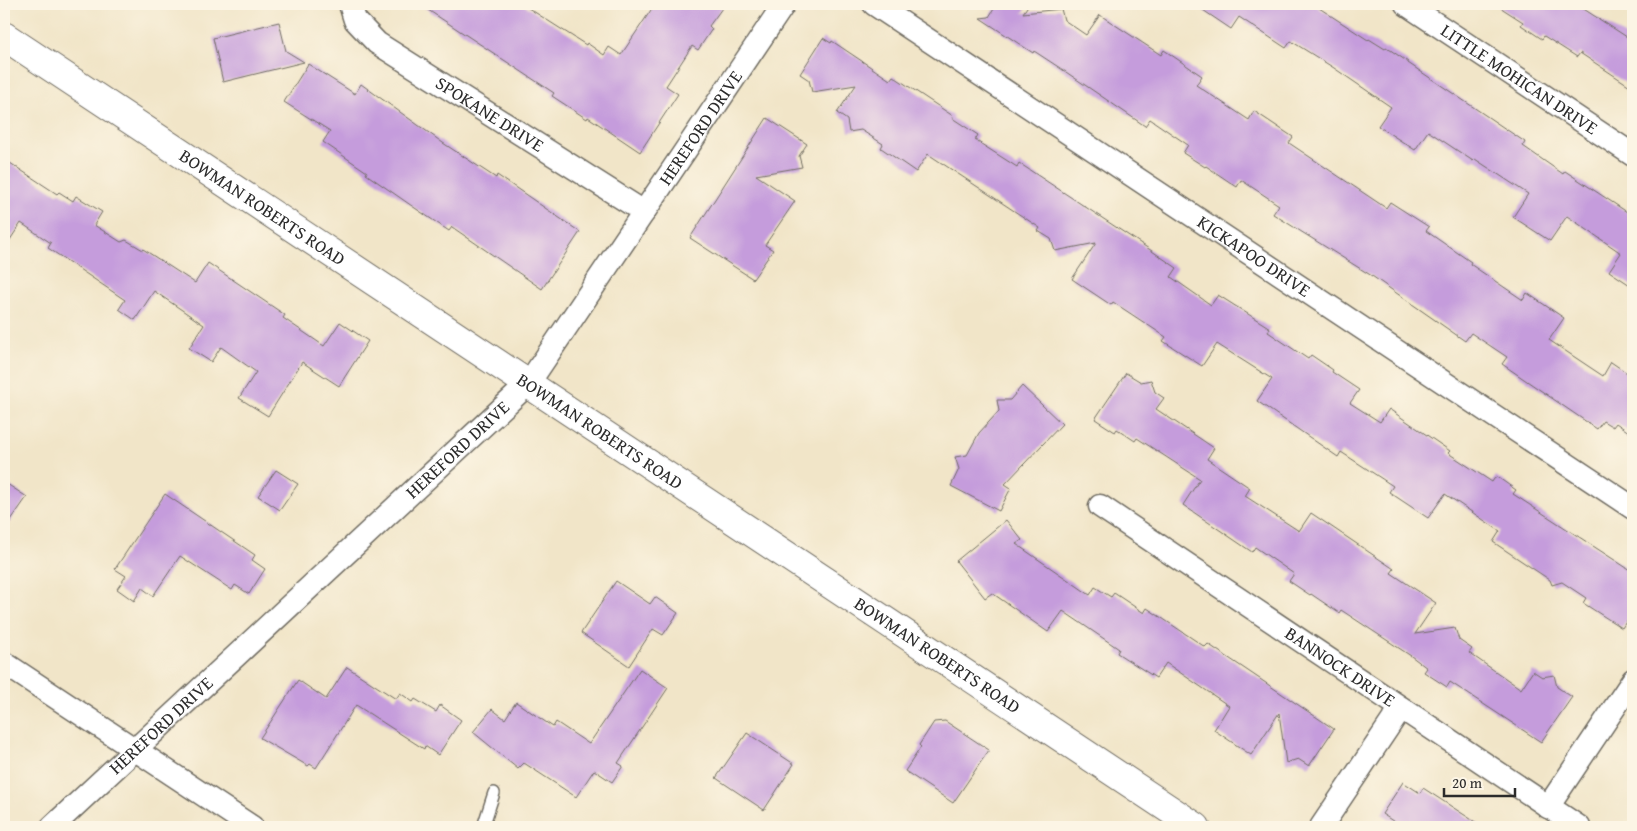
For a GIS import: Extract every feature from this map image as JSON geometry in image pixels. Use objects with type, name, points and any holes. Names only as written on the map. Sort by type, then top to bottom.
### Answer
[{"type":"street","name":"SPOKANE DRIVE","points":[[350,4],[355,20],[377,43],[644,212]]},
{"type":"street","name":"HEREFORD DRIVE","points":[[52,827],[528,384],[784,4]]},
{"type":"street","name":"KICKAPOO DRIVE","points":[[874,4],[1633,508]]},
{"type":"street","name":"LITTLE MOHICAN DRIVE","points":[[1406,4],[1633,155]]},
{"type":"street","name":"BOWMAN ROBERTS ROAD","points":[[4,36],[1196,827]]},
{"type":"street","name":"BANNOCK DRIVE","points":[[1100,506],[1579,827]]},
{"type":"street","points":[[4,663],[252,827]]},
{"type":"street","points":[[1548,807],[1633,680]]},
{"type":"street","points":[[1321,827],[1401,708]]},
{"type":"lane","points":[[483,827],[494,793]]},
{"type":"building","points":[[419,4],[522,4],[604,55],[609,47],[621,55],[655,4],[725,4],[709,26],[712,29],[698,50],[692,46],[666,86],[678,94],[640,152],[588,117],[587,119],[552,96],[554,93]]},
{"type":"building","points":[[997,4],[1029,4],[1023,13],[1061,9],[1064,20],[1086,35],[1100,15],[1161,55],[1164,50],[1202,76],[1196,85],[1249,120],[1254,111],[1293,137],[1289,143],[1386,208],[1390,202],[1429,227],[1426,231],[1523,300],[1527,293],[1564,318],[1549,340],[1603,376],[1611,362],[1633,377],[1633,435],[1616,423],[1613,427],[1603,421],[1597,429],[1502,364],[1507,357],[1471,333],[1465,341],[1372,276],[1273,214],[1279,205],[1241,180],[1237,187],[1183,153],[1188,145],[1150,119],[1145,126],[1034,51],[1033,53],[980,18],[989,17]]},
{"type":"building","points":[[1194,4],[1313,4],[1368,40],[1385,49],[1386,47],[1525,142],[1523,146],[1563,174],[1565,171],[1633,216],[1633,287],[1609,271],[1621,253],[1567,216],[1550,241],[1513,217],[1528,194],[1428,131],[1415,150],[1378,126],[1391,107],[1334,68],[1291,41],[1286,48],[1239,17],[1231,29]]},
{"type":"building","points":[[1495,4],[1576,4],[1633,41],[1633,88],[1580,53],[1577,57],[1544,36],[1542,39],[1521,25],[1523,22]]},
{"type":"building","points":[[279,22],[286,51],[304,62],[223,82],[213,38]]},
{"type":"building","points":[[823,38],[831,43],[832,41],[890,80],[893,76],[978,135],[975,140],[1017,167],[1019,163],[1177,268],[1171,277],[1211,305],[1218,295],[1270,328],[1268,332],[1308,359],[1311,355],[1333,370],[1332,372],[1359,390],[1350,403],[1380,422],[1389,409],[1450,451],[1448,453],[1492,482],[1496,476],[1516,490],[1513,494],[1633,572],[1633,611],[1622,628],[1583,603],[1586,598],[1562,582],[1552,585],[1550,580],[1493,542],[1500,531],[1445,494],[1428,518],[1389,492],[1393,486],[1341,452],[1338,457],[1257,401],[1272,379],[1217,344],[1202,366],[1163,341],[1166,337],[1113,302],[1111,305],[1072,279],[1096,243],[1055,251],[1051,239],[1038,231],[1040,228],[928,154],[916,172],[881,148],[883,144],[861,130],[849,132],[847,120],[837,113],[856,85],[812,92],[809,80],[800,74]]},
{"type":"building","points":[[308,64],[355,94],[361,84],[443,143],[496,178],[497,175],[580,232],[542,289],[452,227],[449,231],[323,142],[330,131],[284,102]]},
{"type":"building","points":[[767,118],[807,144],[799,156],[802,167],[756,175],[795,201],[765,245],[773,250],[753,279],[690,238]]},
{"type":"building","points":[[4,159],[57,194],[59,192],[73,201],[76,196],[102,212],[94,225],[121,242],[126,240],[143,249],[195,283],[208,263],[285,315],[283,318],[324,346],[340,322],[368,341],[339,386],[302,362],[268,416],[239,398],[256,372],[221,347],[211,362],[189,348],[204,325],[154,291],[135,320],[119,309],[125,300],[48,248],[51,243],[21,223],[4,249]]},
{"type":"building","points":[[1126,373],[1141,382],[1151,380],[1155,392],[1164,398],[1156,409],[1214,448],[1207,459],[1250,488],[1245,496],[1299,531],[1311,513],[1394,569],[1391,573],[1436,603],[1415,634],[1455,628],[1459,640],[1472,649],[1469,653],[1521,689],[1533,671],[1542,677],[1554,675],[1557,687],[1572,697],[1541,742],[1450,682],[1447,687],[1424,672],[1427,668],[1411,656],[1341,610],[1339,613],[1289,581],[1294,574],[1255,547],[1252,552],[1183,505],[1200,479],[1137,438],[1135,441],[1117,429],[1115,432],[1095,419]]},
{"type":"building","points":[[1022,386],[1062,424],[1005,484],[1011,488],[999,511],[951,486],[959,469],[955,457],[967,455],[979,433],[999,411],[997,400],[1010,400]]},
{"type":"building","points":[[276,470],[298,484],[280,510],[258,496]]},
{"type":"building","points":[[4,482],[27,497],[4,530]]},
{"type":"building","points":[[165,494],[255,555],[252,560],[265,569],[249,594],[235,585],[232,590],[180,556],[153,596],[142,588],[134,601],[117,589],[126,576],[115,569]]},
{"type":"building","points":[[1006,520],[1022,540],[1016,544],[1090,595],[1095,587],[1111,597],[1114,593],[1144,613],[1147,608],[1205,647],[1208,644],[1334,729],[1309,766],[1298,759],[1286,763],[1279,713],[1251,755],[1214,730],[1229,706],[1166,663],[1156,678],[1117,653],[1119,649],[1063,611],[1048,632],[992,593],[985,598],[956,561]]},
{"type":"building","points":[[616,581],[650,604],[655,597],[678,613],[663,635],[653,629],[629,666],[581,633]]},
{"type":"building","points":[[347,667],[396,699],[400,693],[413,702],[415,699],[436,712],[440,705],[461,720],[438,755],[425,746],[424,749],[356,705],[316,768],[310,764],[308,766],[260,738],[298,680],[326,699]]},
{"type":"building","points":[[640,669],[668,688],[618,763],[623,766],[612,782],[594,770],[576,797],[524,763],[518,769],[473,732],[492,709],[505,719],[516,702],[553,727],[556,722],[589,744]]},
{"type":"building","points":[[945,721],[989,750],[953,803],[905,771],[921,747],[919,745],[934,722]]},
{"type":"building","points":[[747,733],[794,764],[764,810],[716,778]]},
{"type":"building","points":[[1403,782],[1420,793],[1423,788],[1483,827],[1402,827],[1382,814]]}]
